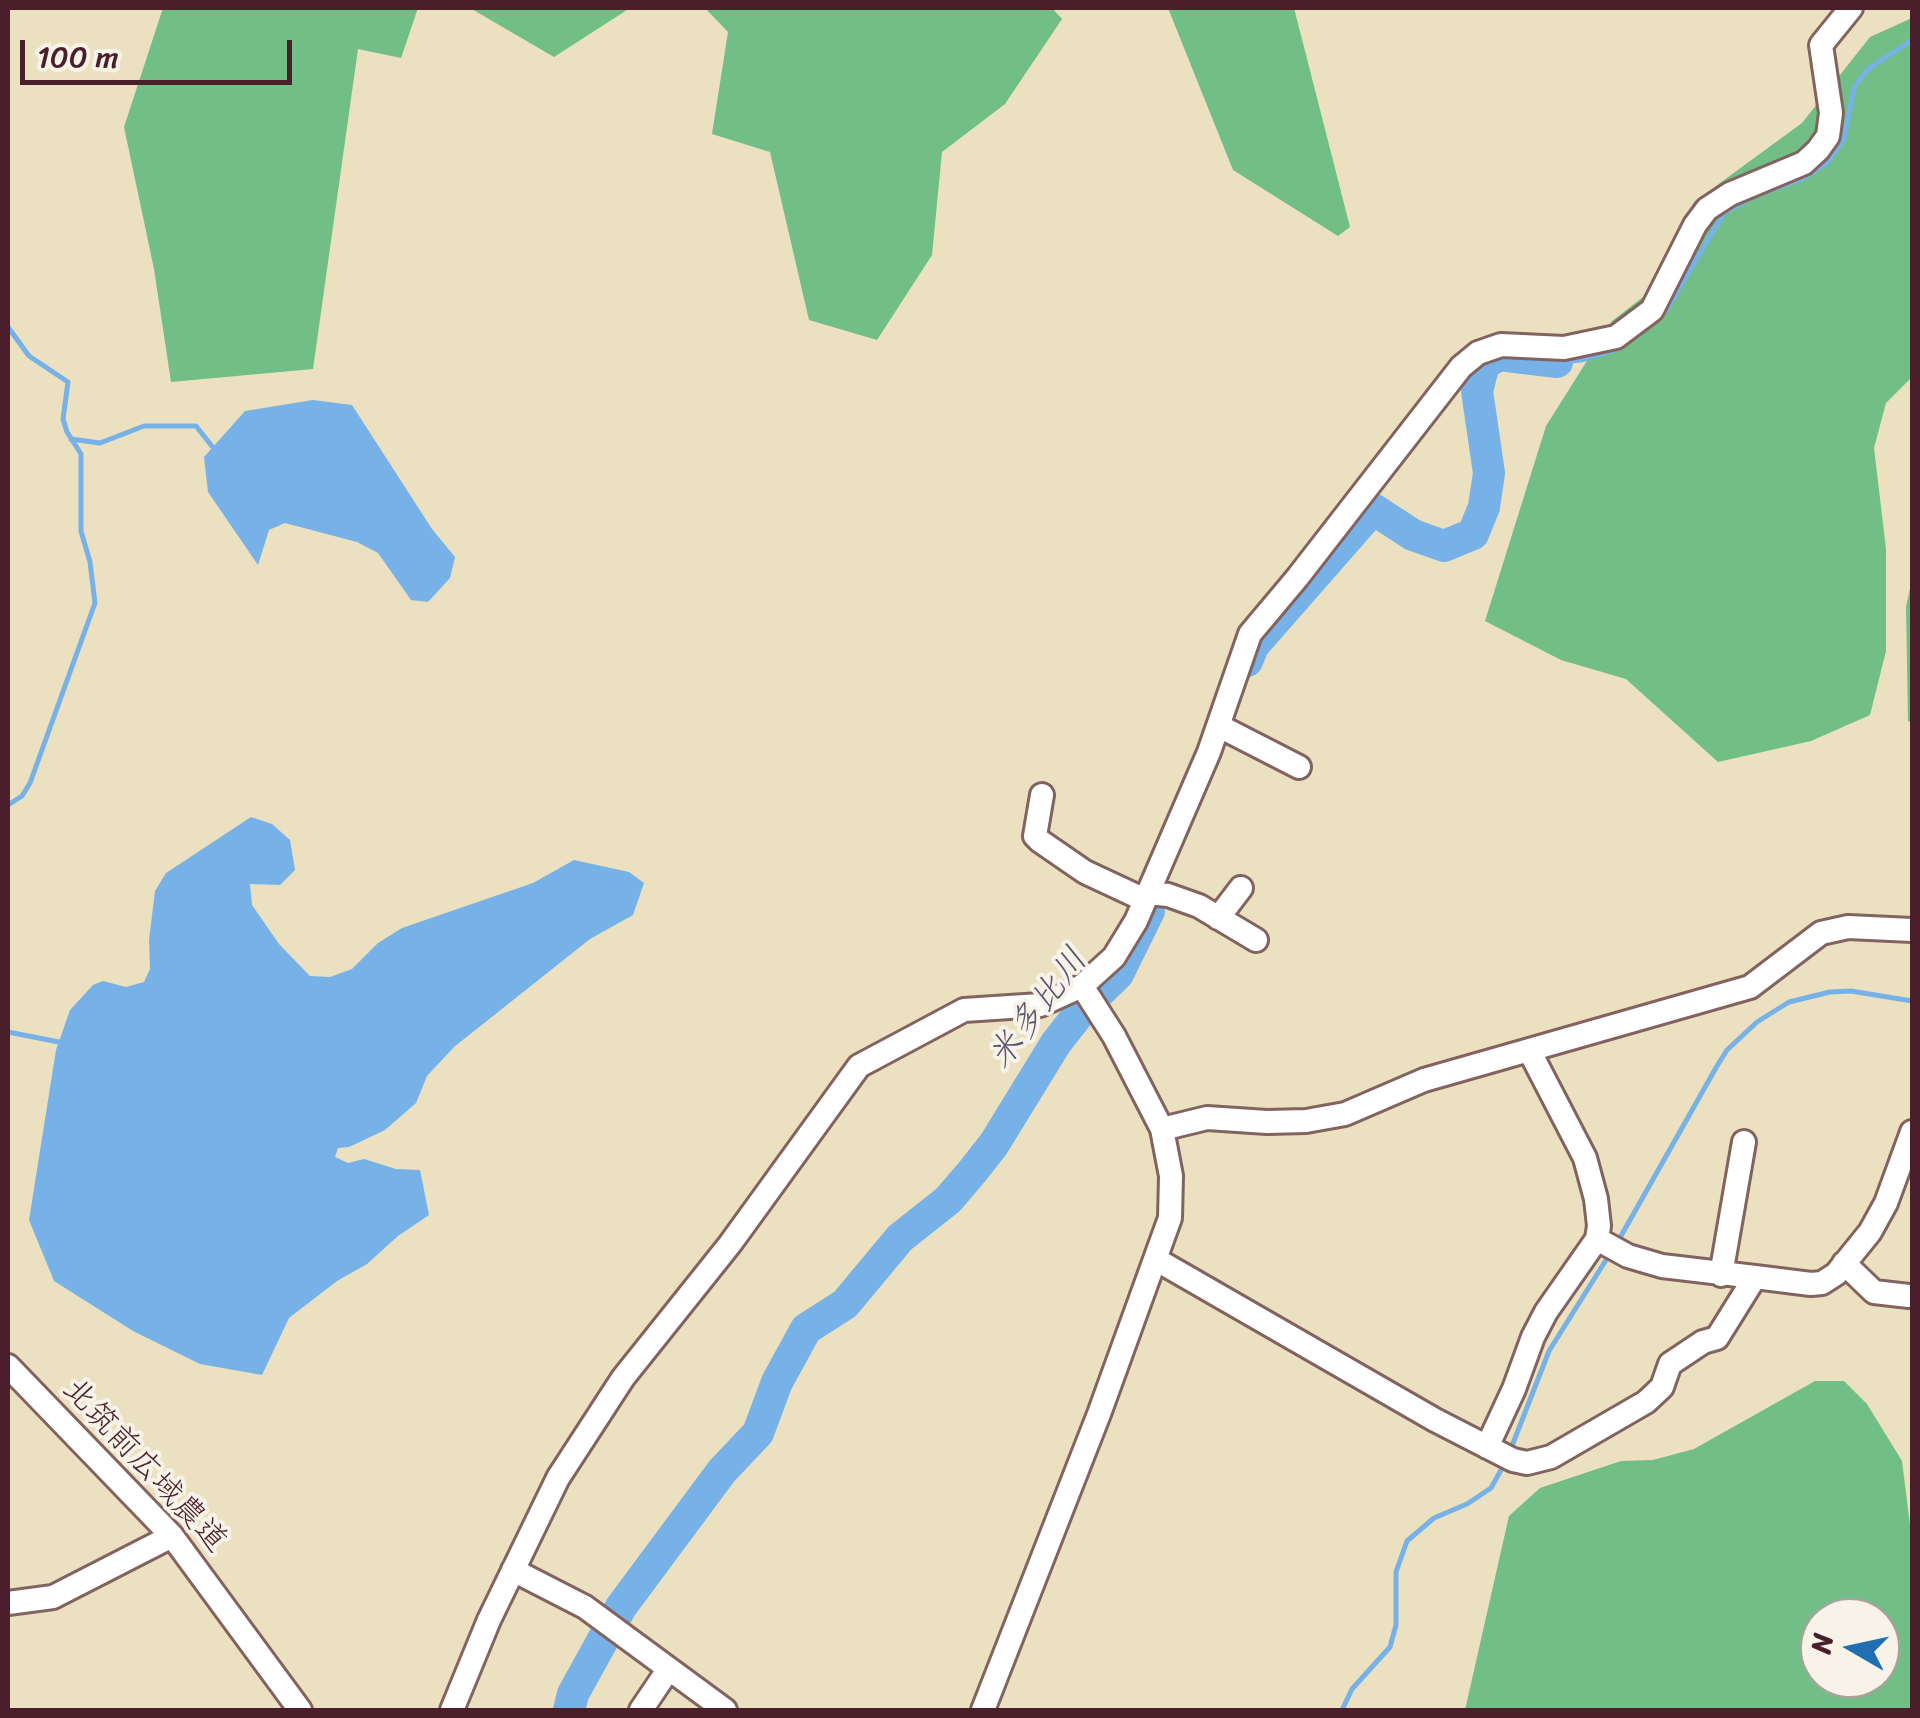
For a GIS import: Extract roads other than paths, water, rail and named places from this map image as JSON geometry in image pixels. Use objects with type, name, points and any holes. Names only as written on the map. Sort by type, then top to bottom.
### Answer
[{"type":"street","points":[[452,1710],[558,1478],[623,1378],[730,1244],[859,1066],[964,1010],[1040,1005],[1082,986],[1114,956],[1146,896],[1219,726],[1250,634],[1461,367],[1486,348],[1501,345],[1564,348],[1616,337],[1652,310],[1707,209],[1730,194],[1804,162],[1818,150],[1828,136],[1831,113],[1821,45],[1851,8]]},
{"type":"street","points":[[1219,726],[1299,767]]},
{"type":"street","points":[[1042,796],[1035,836],[1085,872],[1146,896],[1168,894],[1256,940]]},
{"type":"street","points":[[1218,918],[1241,888]]},
{"type":"street","points":[[1162,1130],[1207,1118],[1306,1121],[1345,1114],[1424,1080],[1750,987],[1821,933],[1848,927],[1912,930]]},
{"type":"street","points":[[982,1710],[1170,1218],[1171,1176],[1162,1130],[1114,1036],[1082,986]]},
{"type":"street","points":[[1487,1448],[1539,1324],[1597,1239],[1596,1199],[1585,1158],[1530,1052]]},
{"type":"street","points":[[1597,1239],[1628,1256],[1662,1266],[1822,1283],[1870,1232],[1886,1203],[1912,1132]]},
{"type":"street","points":[[1721,1275],[1744,1142]]},
{"type":"street","points":[[1157,1260],[1487,1448],[1527,1463],[1552,1457],[1646,1402],[1662,1387],[1670,1364],[1716,1338],[1755,1277]]},
{"type":"street","points":[[1844,1264],[1874,1292],[1910,1296]]},
{"type":"street","name":"北筑前広域農道","points":[[8,1366],[172,1536],[300,1710]]},
{"type":"street","points":[[8,1603],[53,1596],[172,1536]]},
{"type":"street","points":[[513,1570],[585,1607],[725,1710]]},
{"type":"street","points":[[640,1710],[668,1670]]},
{"type":"water","points":[[313,400],[352,405],[432,529],[455,557],[450,578],[428,602],[411,600],[378,553],[357,542],[285,523],[269,530],[258,565],[208,492],[204,457],[245,411]]},
{"type":"water","points":[[251,817],[272,824],[290,840],[295,870],[280,885],[250,884],[252,905],[279,944],[310,976],[330,977],[352,969],[378,943],[402,928],[533,883],[574,860],[629,872],[644,883],[633,915],[590,939],[454,1047],[427,1076],[416,1103],[385,1130],[349,1147],[338,1148],[335,1157],[348,1163],[364,1159],[396,1169],[420,1170],[429,1215],[289,1318],[262,1375],[200,1364],[133,1331],[54,1281],[29,1220],[56,1050],[70,1010],[93,985],[103,981],[126,987],[144,982],[150,969],[155,891],[166,873]]},
{"type":"waterway","points":[[1658,317],[1666,311],[1724,213],[1753,197],[1804,178],[1827,163],[1844,139],[1854,87],[1868,69],[1912,40]]},
{"type":"waterway","points":[[8,327],[29,356],[68,382],[63,419],[81,454],[81,531],[95,603],[30,783],[22,796],[8,805]]},
{"type":"waterway","points":[[1557,362],[1581,360],[1626,343]]},
{"type":"waterway","name":"米多比川","points":[[1247,661],[1253,646],[1373,509],[1413,535],[1444,546],[1473,534],[1484,507],[1489,473],[1477,391],[1484,364],[1499,355],[1557,362]]},
{"type":"waterway","points":[[71,439],[100,443],[144,426],[196,426],[215,450]]},
{"type":"waterway","name":"米多比川","points":[[569,1710],[573,1694],[621,1607],[722,1471],[758,1433],[777,1382],[806,1329],[845,1304],[900,1238],[948,1200],[972,1172],[994,1144],[1056,1043],[1085,1006],[1118,974],[1149,911]]},
{"type":"waterway","points":[[1617,1243],[1727,1050],[1757,1022],[1789,1002],[1830,992],[1851,991],[1912,1001]]},
{"type":"waterway","points":[[8,1032],[64,1043]]},
{"type":"waterway","points":[[1510,1451],[1549,1351],[1611,1252]]},
{"type":"waterway","points":[[1342,1710],[1352,1689],[1390,1647],[1396,1625],[1396,1572],[1407,1541],[1434,1518],[1491,1488],[1506,1461]]}]
